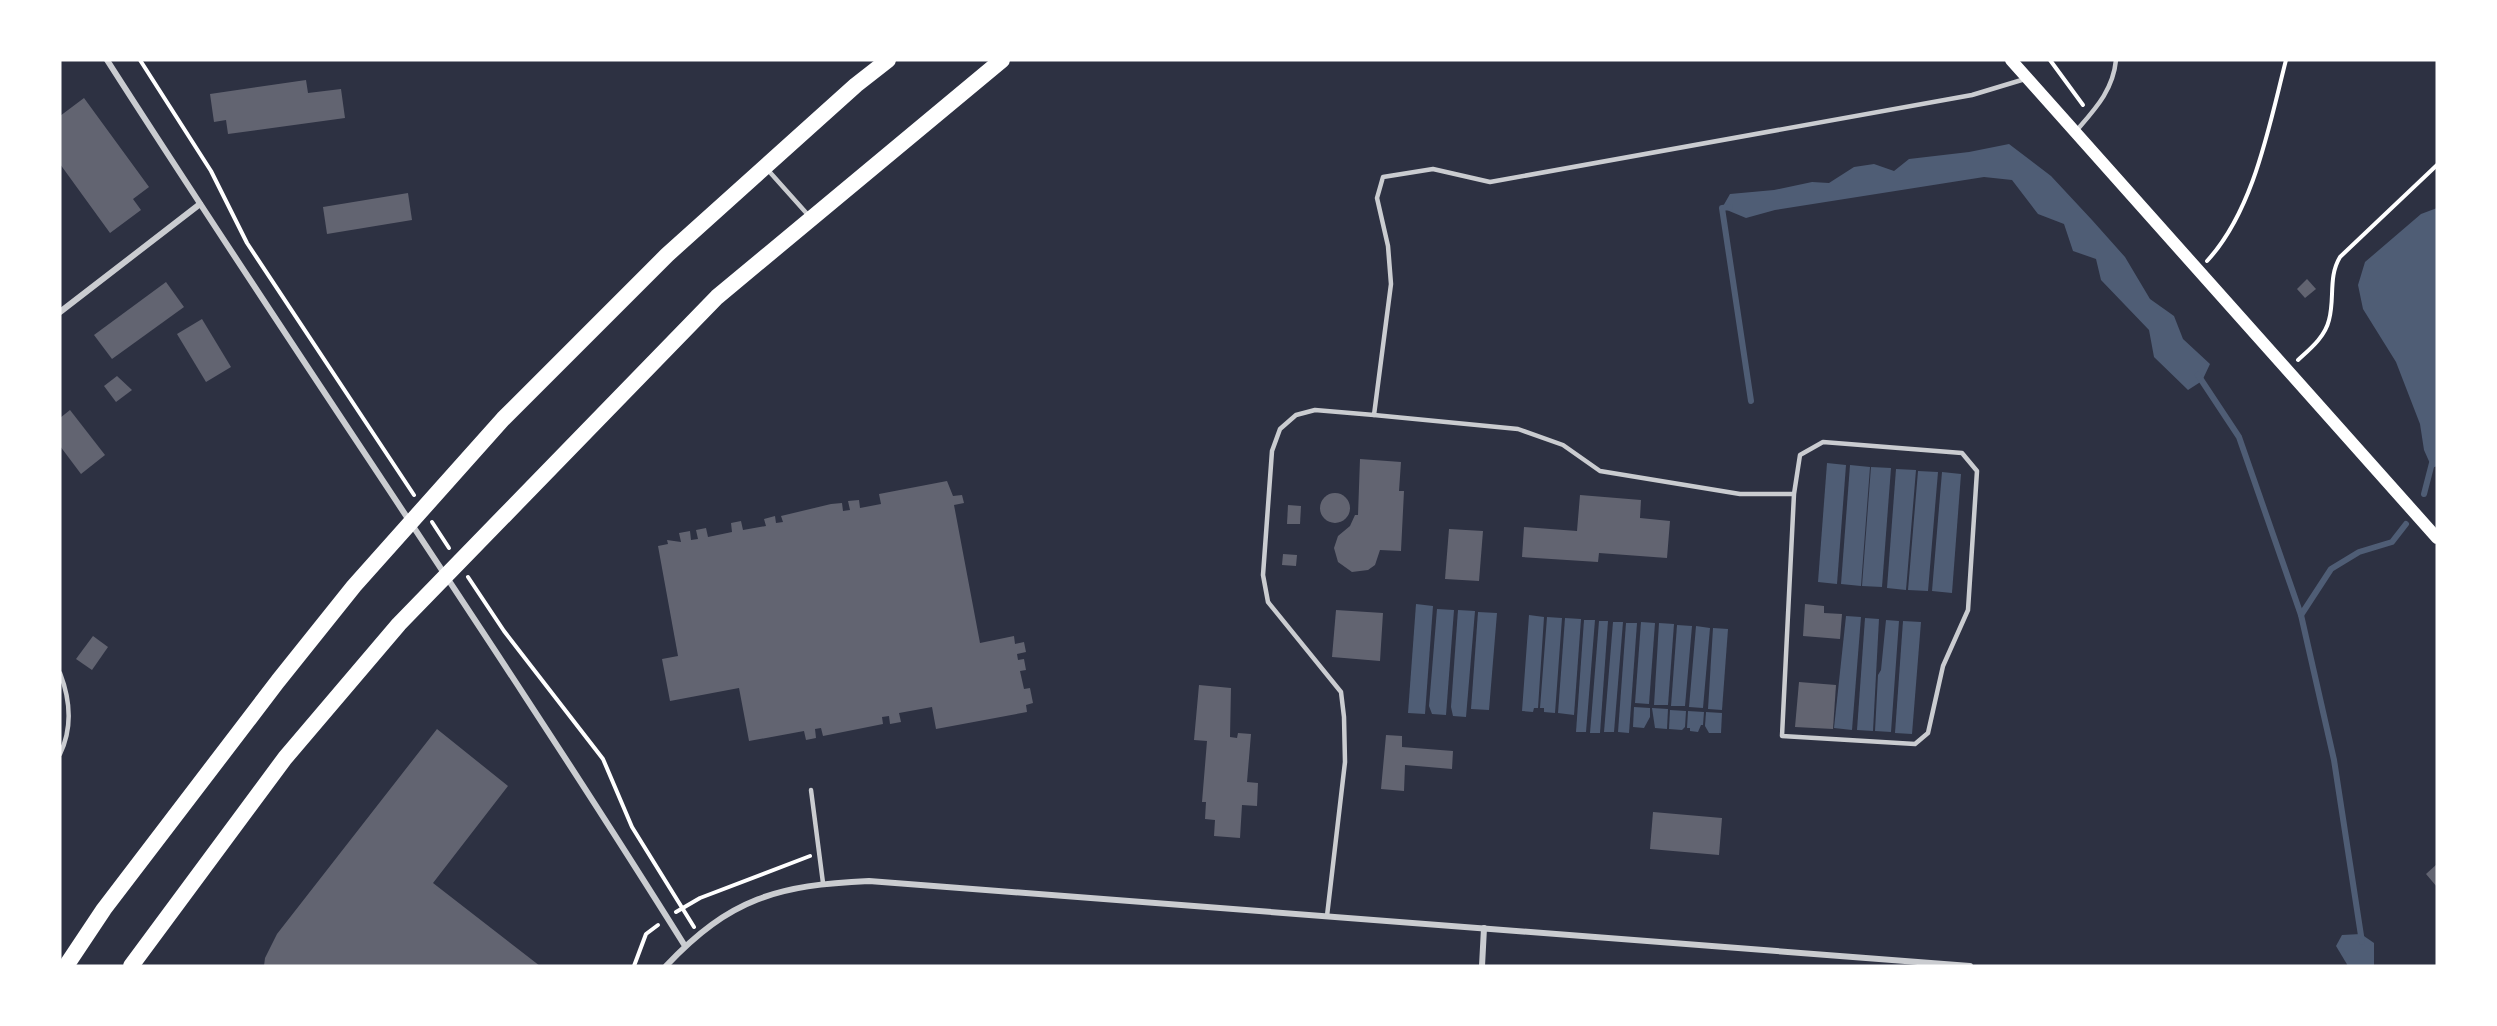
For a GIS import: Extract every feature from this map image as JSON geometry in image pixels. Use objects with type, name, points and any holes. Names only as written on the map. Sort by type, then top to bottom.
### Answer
[{"type":"highway","points":[[66,966],[105,909],[271,690],[354,586],[479,445],[668,255],[856,85],[888,60]]},
{"type":"highway","points":[[131,966],[285,758],[399,624],[717,297],[1002,60]]},
{"type":"highway","points":[[60,956],[105,909]]},
{"type":"main road","points":[[2011,60],[2437,538]]},
{"type":"street","points":[[107,60],[371,465],[590,793],[685,946]]},
{"type":"street","points":[[60,312],[200,204]]},
{"type":"street","points":[[666,966],[698,935],[761,896],[791,887],[868,881],[1970,966]]},
{"type":"street","points":[[1482,966],[1484,928]]},
{"type":"lane","points":[[2075,132],[2104,98],[2114,77],[2116,60]]},
{"type":"lane","points":[[1374,415],[1391,284],[1388,246],[1377,198],[1383,177],[1433,169],[1490,182],[1972,95],[2028,78]]},
{"type":"lane","points":[[765,167],[811,218]]},
{"type":"lane","points":[[1327,916],[1345,762],[1344,717],[1341,692],[1268,602],[1263,575],[1272,451],[1280,429],[1296,416],[1314,410],[1518,429],[1563,445],[1600,471],[1740,494],[1794,495]]},
{"type":"lane","points":[[1823,442],[1962,453],[1977,471],[1968,610],[1943,666],[1928,733],[1915,744],[1782,736],[1794,495],[1800,455],[1823,442]]},
{"type":"lane","points":[[60,673],[69,705],[68,728],[60,754]]},
{"type":"lane","points":[[811,790],[824,883]]},
{"type":"path","points":[[140,60],[211,171],[247,243],[420,503]]},
{"type":"path","points":[[2050,60],[2090,115]]},
{"type":"path","points":[[2198,270],[2221,245],[2238,216],[2267,130],[2286,60]]},
{"type":"path","points":[[2286,370],[2325,332],[2331,310],[2332,276],[2340,256],[2437,165]]},
{"type":"path","points":[[426,513],[452,552]]},
{"type":"path","points":[[465,572],[504,631],[603,759],[632,827],[698,935]]},
{"type":"path","points":[[634,966],[646,934],[683,908],[700,898],[819,852]]},
{"type":"water","points":[[2009,144],[2051,176],[2125,257],[2150,299],[2174,316],[2183,339],[2210,364],[2202,381],[2188,390],[2154,357],[2149,330],[2101,280],[2096,259],[2073,251],[2064,224],[2038,214],[2012,180],[1984,177],[1775,210],[1746,218],[1722,208],[1730,194],[1774,190],[1812,182],[1829,183],[1854,167],[1874,164],[1894,171],[1909,159],[1969,152]]},
{"type":"water","points":[[2437,208],[2437,466],[2432,468],[2424,450],[2420,424],[2396,362],[2363,309],[2358,285],[2365,262],[2421,214]]},
{"type":"water","points":[[1827,463],[1846,465],[1837,584],[1818,582]]},
{"type":"water","points":[[1850,465],[1870,467],[1861,586],[1841,584]]},
{"type":"water","points":[[1871,467],[1891,468],[1882,587],[1862,586]]},
{"type":"water","points":[[1896,469],[1916,470],[1906,590],[1887,588]]},
{"type":"water","points":[[1918,471],[1938,472],[1928,591],[1908,590]]},
{"type":"water","points":[[1942,472],[1961,474],[1952,593],[1932,591]]},
{"type":"water","points":[[1416,604],[1433,606],[1425,714],[1408,713]]},
{"type":"water","points":[[1437,609],[1454,610],[1446,715],[1432,714],[1429,706]]},
{"type":"water","points":[[1458,610],[1475,611],[1466,717],[1453,716],[1451,707]]},
{"type":"water","points":[[1478,612],[1497,613],[1489,710],[1471,709]]},
{"type":"water","points":[[1529,615],[1544,617],[1538,708],[1534,708],[1533,712],[1522,711]]},
{"type":"water","points":[[1846,616],[1861,617],[1852,730],[1834,728]]},
{"type":"water","points":[[1547,617],[1562,618],[1555,713],[1544,712],[1544,708],[1540,708]]},
{"type":"water","points":[[1565,618],[1581,619],[1574,715],[1558,713]]},
{"type":"water","points":[[1865,618],[1879,619],[1873,731],[1857,730]]},
{"type":"water","points":[[1584,620],[1595,620],[1586,732],[1576,732]]},
{"type":"water","points":[[1886,620],[1899,621],[1891,732],[1875,731],[1878,675],[1881,670]]},
{"type":"water","points":[[1599,621],[1608,621],[1600,733],[1590,733]]},
{"type":"water","points":[[1903,621],[1921,622],[1912,734],[1895,733]]},
{"type":"water","points":[[1613,622],[1623,622],[1614,732],[1604,732]]},
{"type":"water","points":[[1641,622],[1655,623],[1649,704],[1635,703]]},
{"type":"water","points":[[1626,623],[1637,623],[1629,733],[1618,732]]},
{"type":"water","points":[[1659,623],[1674,624],[1668,705],[1654,705]]},
{"type":"water","points":[[1677,625],[1692,626],[1685,706],[1671,706]]},
{"type":"water","points":[[1696,626],[1710,628],[1703,708],[1689,707]]},
{"type":"water","points":[[1713,628],[1728,629],[1722,710],[1708,709]]},
{"type":"water","points":[[1634,707],[1650,708],[1650,717],[1644,728],[1633,727]]},
{"type":"water","points":[[1652,708],[1668,709],[1667,729],[1655,728]]},
{"type":"water","points":[[1670,710],[1686,711],[1685,727],[1682,730],[1669,729]]},
{"type":"water","points":[[1688,711],[1704,712],[1703,725],[1698,732],[1687,728]]},
{"type":"water","points":[[1706,712],[1722,713],[1721,733],[1709,733],[1705,726]]},
{"type":"water","points":[[2361,934],[2374,943],[2374,966],[2348,966],[2336,946],[2342,935]]},
{"type":"building","points":[[306,80],[308,93],[341,89],[345,118],[228,134],[226,120],[214,122],[210,94]]},
{"type":"building","points":[[84,98],[149,187],[133,199],[141,210],[110,233],[60,164],[60,116]]},
{"type":"building","points":[[408,193],[412,220],[327,234],[323,207]]},
{"type":"building","points":[[2307,279],[2316,289],[2305,298],[2297,289]]},
{"type":"building","points":[[166,282],[184,307],[112,359],[94,335]]},
{"type":"building","points":[[202,319],[231,367],[206,382],[177,334]]},
{"type":"building","points":[[117,376],[132,390],[116,402],[104,386]]},
{"type":"building","points":[[70,410],[105,455],[81,474],[60,446],[60,418]]},
{"type":"building","points":[[1360,459],[1401,462],[1399,491],[1404,491],[1401,551],[1380,550],[1375,565],[1368,570],[1352,572],[1338,562],[1334,548],[1338,536],[1350,526],[1355,515],[1358,515]]},
{"type":"building","points":[[947,481],[953,496],[962,495],[964,503],[954,505],[980,643],[1014,636],[1015,644],[1024,642],[1026,652],[1017,654],[1018,660],[1024,659],[1026,670],[1020,671],[1024,689],[1030,688],[1033,703],[1026,705],[1027,712],[936,729],[932,707],[899,713],[901,722],[890,724],[889,716],[882,717],[883,724],[823,736],[821,728],[815,729],[816,738],[806,740],[804,731],[749,741],[739,688],[670,701],[662,659],[678,656],[658,546],[668,544],[667,540],[681,542],[679,533],[690,531],[691,540],[698,539],[696,530],[706,528],[708,537],[732,532],[731,523],[741,521],[743,530],[766,526],[764,519],[775,516],[776,523],[783,522],[781,516],[831,504],[842,503],[843,511],[850,510],[848,501],[859,500],[860,508],[881,504],[879,494]]},
{"type":"building","points":[[1335,493],[1346,497],[1350,508],[1346,519],[1335,523],[1324,519],[1320,508],[1324,497]]},
{"type":"building","points":[[1580,495],[1641,500],[1640,518],[1670,521],[1667,558],[1599,553],[1598,562],[1522,557],[1524,527],[1577,531]]},
{"type":"building","points":[[1288,505],[1301,506],[1300,524],[1287,524]]},
{"type":"building","points":[[1449,529],[1483,531],[1479,581],[1445,579]]},
{"type":"building","points":[[1283,554],[1297,555],[1296,566],[1282,565]]},
{"type":"building","points":[[1805,604],[1824,606],[1824,613],[1842,614],[1840,639],[1803,636]]},
{"type":"building","points":[[1336,610],[1383,613],[1380,661],[1332,657]]},
{"type":"building","points":[[93,636],[108,647],[92,670],[76,659]]},
{"type":"building","points":[[1799,682],[1836,685],[1833,729],[1795,727]]},
{"type":"building","points":[[1199,685],[1231,688],[1230,737],[1237,738],[1238,733],[1251,734],[1247,782],[1258,783],[1257,806],[1242,805],[1240,838],[1214,836],[1215,820],[1205,819],[1206,802],[1202,802],[1207,741],[1194,740]]},
{"type":"building","points":[[437,729],[508,786],[433,883],[540,966],[264,966],[265,958],[277,934]]},
{"type":"building","points":[[1386,735],[1402,736],[1402,747],[1453,751],[1452,769],[1405,765],[1404,791],[1381,789]]},
{"type":"building","points":[[1653,812],[1722,818],[1719,855],[1650,849]]},
{"type":"building","points":[[2437,864],[2437,887],[2426,874]]},
{"type":"waterway","points":[[1730,207],[1722,208],[1751,401]]},
{"type":"waterway","points":[[2198,375],[2239,437],[2301,615],[2334,760],[2362,942]]},
{"type":"waterway","points":[[2424,494],[2432,463]]},
{"type":"waterway","points":[[2301,615],[2331,569],[2359,552],[2392,542],[2406,524]]}]
